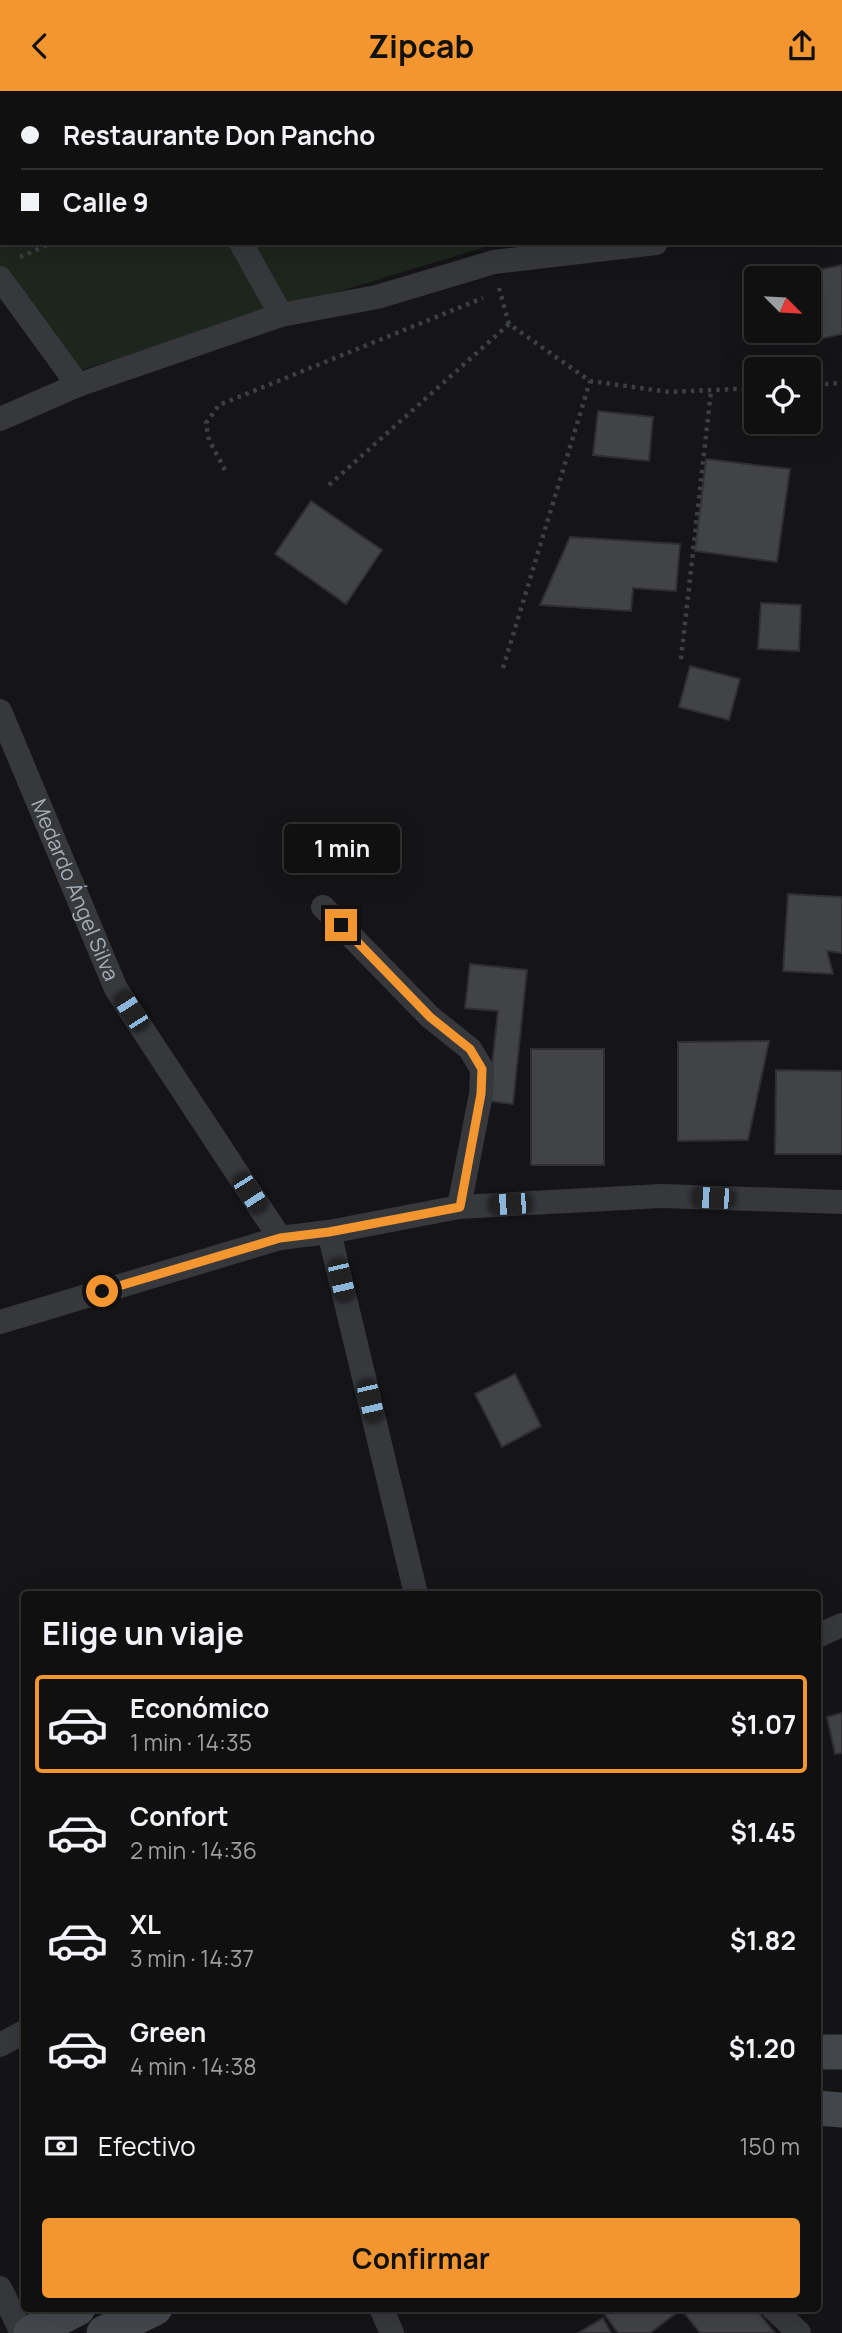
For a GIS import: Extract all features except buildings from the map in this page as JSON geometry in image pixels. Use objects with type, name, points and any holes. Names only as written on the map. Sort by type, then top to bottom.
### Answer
[{"type":"street","points":[[242,245],[281,315]]},
{"type":"street","points":[[0,419],[78,385],[281,315],[377,297],[494,262],[639,245]]},
{"type":"street","points":[[5,270],[78,385]]},
{"type":"street","name":"Medardo Ángel Silva","points":[[0,711],[116,989],[280,1238]]},
{"type":"street","points":[[323,907],[430,1017],[470,1049],[482,1069],[481,1094],[460,1207]]},
{"type":"street","points":[[0,1322],[280,1238],[329,1232],[460,1207],[661,1196],[842,1202]]},
{"type":"street","points":[[329,1232],[415,1591]]},
{"type":"street","points":[[821,1634],[842,1625]]},
{"type":"street","points":[[0,2045],[21,2034]]},
{"type":"street","points":[[821,2052],[842,2052]]},
{"type":"street","points":[[821,2108],[842,2110]]},
{"type":"street","points":[[0,2288],[22,2333]]},
{"type":"street","points":[[31,2333],[70,2312]]},
{"type":"street","points":[[104,2333],[147,2312]]},
{"type":"street","points":[[383,2312],[392,2333]]},
{"type":"street","points":[[776,2312],[799,2333]]},
{"type":"path","points":[[5,270],[49,245]]},
{"type":"path","points":[[494,262],[509,324],[590,381],[669,393],[744,389]]},
{"type":"path","points":[[225,470],[209,440],[206,423],[219,405],[500,291]]},
{"type":"path","points":[[329,485],[509,324]]},
{"type":"path","points":[[503,668],[590,381]]},
{"type":"path","points":[[821,384],[842,383]]},
{"type":"path","points":[[681,659],[711,391]]},
{"type":"shaded area","points":[[0,245],[491,245],[81,370],[0,286]]},
{"type":"route","points":[[102,1291],[280,1238],[329,1232],[460,1207],[481,1094],[482,1069],[470,1049],[430,1017],[341,925]]}]
